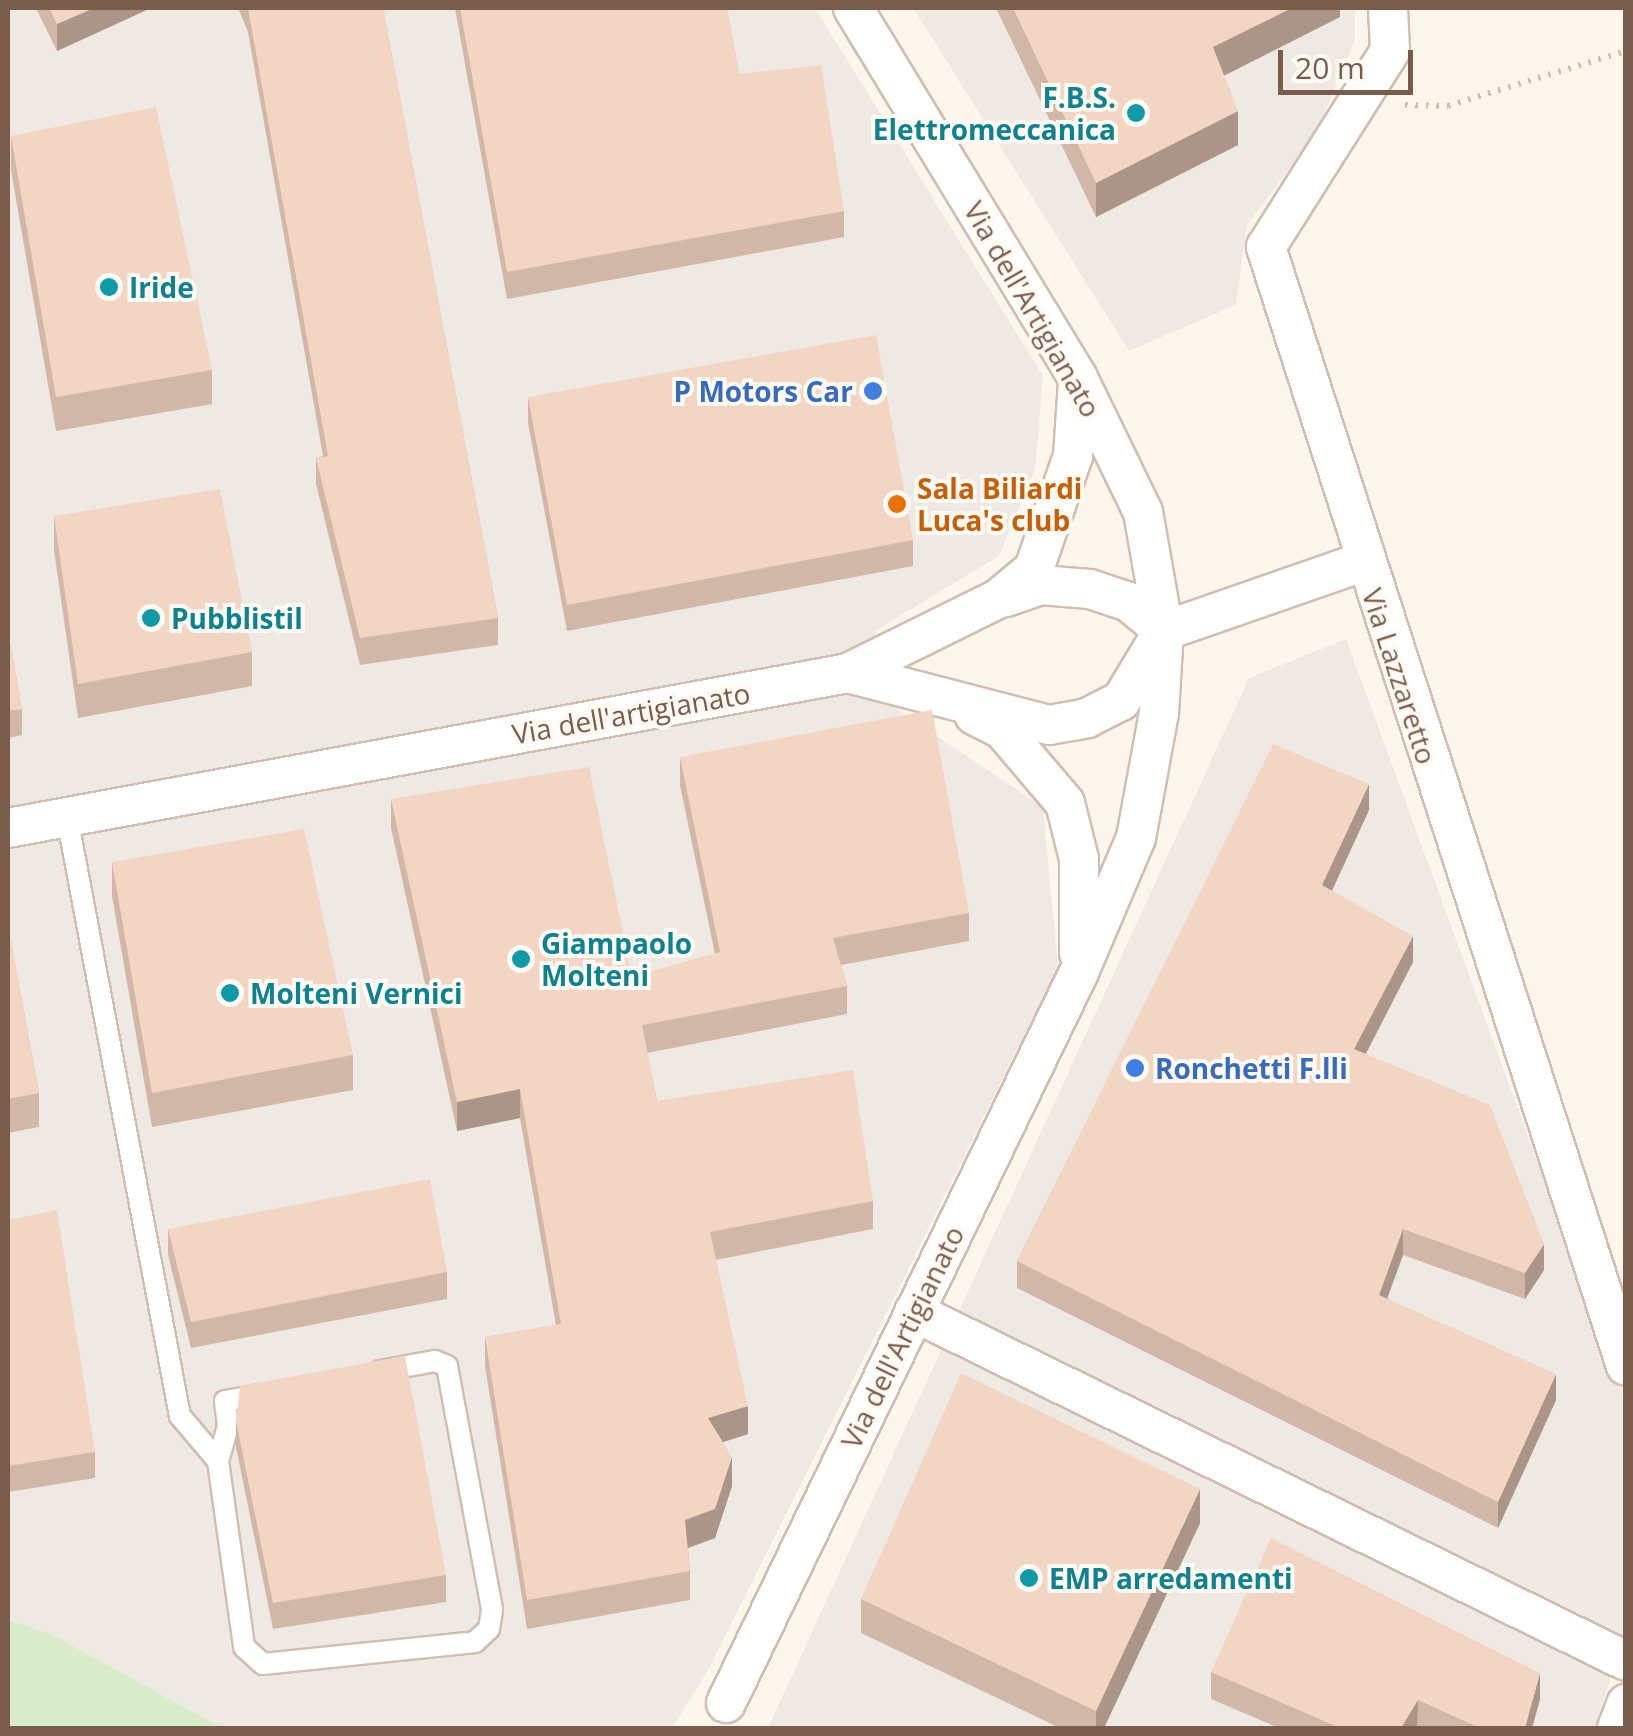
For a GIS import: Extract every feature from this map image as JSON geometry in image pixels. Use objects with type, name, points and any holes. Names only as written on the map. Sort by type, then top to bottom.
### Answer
[{"type":"street","name":"Via dell'Artigianato","points":[[726,1702],[1079,972],[1136,838],[1160,713],[1164,631],[1143,512],[1078,378],[853,8]]},
{"type":"street","name":"Via Lazzaretto","points":[[1388,8],[1390,50],[1266,247],[1362,562],[1626,1366]]},
{"type":"street","name":"Via dell'artigianato","points":[[8,828],[848,674],[998,599],[1034,570],[1058,514],[1072,456],[1078,378]]},
{"type":"street","points":[[998,599],[1040,585],[1090,590],[1129,602],[1164,631],[1362,562]]},
{"type":"street","name":"Via dell'Artigianato","points":[[848,674],[1049,725],[1087,718],[1121,701],[1164,631]]},
{"type":"street","name":"Via dell'Artigianato","points":[[941,698],[1002,729],[1065,803],[1079,859],[1079,972]]},
{"type":"street","points":[[914,1312],[1626,1661]]},
{"type":"street","points":[[1618,1728],[1626,1704]]},
{"type":"lane","points":[[66,817],[180,1416],[218,1461]]},
{"type":"lane","points":[[282,1390],[225,1401],[228,1426],[218,1461],[244,1647],[254,1660],[270,1667],[475,1642],[488,1629],[492,1609],[448,1366],[435,1361],[358,1375]]},
{"type":"path","points":[[1357,104],[1448,106],[1626,51]]},
{"type":"shaded area","points":[[8,8],[815,8],[1043,376],[1035,469],[999,556],[875,631],[898,710],[1043,807],[1058,968],[709,1669],[672,1728],[223,1728],[49,1633],[8,1620]]},
{"type":"shaded area","points":[[913,8],[1355,8],[1355,40],[1315,135],[1247,225],[1236,305],[1129,351]]},
{"type":"shaded area","points":[[1346,639],[1625,1401],[1625,1637],[1594,1728],[768,1728],[1249,678]]},
{"type":"green space","points":[[8,1620],[49,1633],[223,1728],[8,1728]]},
{"type":"building","points":[[49,8],[94,8],[57,24]]},
{"type":"building","points":[[248,8],[383,8],[498,618],[360,638],[316,458],[328,456]]},
{"type":"building","points":[[460,8],[727,8],[739,74],[821,65],[844,211],[507,272]]},
{"type":"building","name":"F.B.S. Elettromeccanica","points":[[1013,8],[1292,8],[1213,47],[1238,111],[1096,183]]},
{"type":"building","name":"Iride","points":[[156,107],[212,370],[56,397],[11,136]]},
{"type":"building","points":[[876,335],[913,540],[567,605],[528,397]]},
{"type":"building","name":"Pubblistil","points":[[220,489],[252,652],[78,684],[54,516]]},
{"type":"building","points":[[8,631],[22,709],[8,711]]},
{"type":"building","points":[[932,710],[969,913],[833,938],[847,986],[642,1025],[657,1101],[853,1070],[873,1201],[710,1232],[748,1406],[708,1418],[732,1457],[715,1509],[685,1520],[690,1571],[527,1600],[485,1337],[561,1324],[520,1089],[457,1102],[391,799],[589,767],[632,977],[720,952],[680,757]]},
{"type":"building","points":[[1273,744],[1369,784],[1322,885],[1413,936],[1354,1049],[1490,1105],[1544,1244],[1525,1273],[1403,1229],[1379,1295],[1556,1374],[1498,1502],[1017,1261]]},
{"type":"building","name":"Molteni Vernici","points":[[304,829],[353,1055],[152,1093],[112,862]]},
{"type":"building","points":[[8,925],[39,1093],[8,1099]]},
{"type":"building","points":[[430,1179],[447,1272],[191,1322],[168,1229]]},
{"type":"building","points":[[57,1210],[95,1452],[8,1466],[8,1220]]},
{"type":"building","points":[[405,1356],[446,1575],[273,1603],[236,1421],[240,1386]]},
{"type":"building","name":"EMP arredamenti","points":[[961,1373],[1200,1489],[1096,1711],[861,1599]]},
{"type":"building","points":[[1271,1538],[1540,1673],[1525,1728],[1480,1728],[1418,1700],[1401,1728],[1340,1728],[1211,1672]]},
{"type":"place","name":"F.B.S. Elettromeccanica","points":[[1136,113]]},
{"type":"place","name":"Iride","points":[[109,287]]},
{"type":"place","name":"P Motors Car","points":[[873,391]]},
{"type":"place","name":"Sala Biliardi Luca's club","points":[[897,504]]},
{"type":"place","name":"Pubblistil","points":[[151,618]]},
{"type":"place","name":"Giampaolo Molteni","points":[[521,959]]},
{"type":"place","name":"Molteni Vernici","points":[[230,993]]},
{"type":"place","name":"Ronchetti F.lli","points":[[1135,1068]]},
{"type":"place","name":"EMP arredamenti","points":[[1029,1578]]}]
